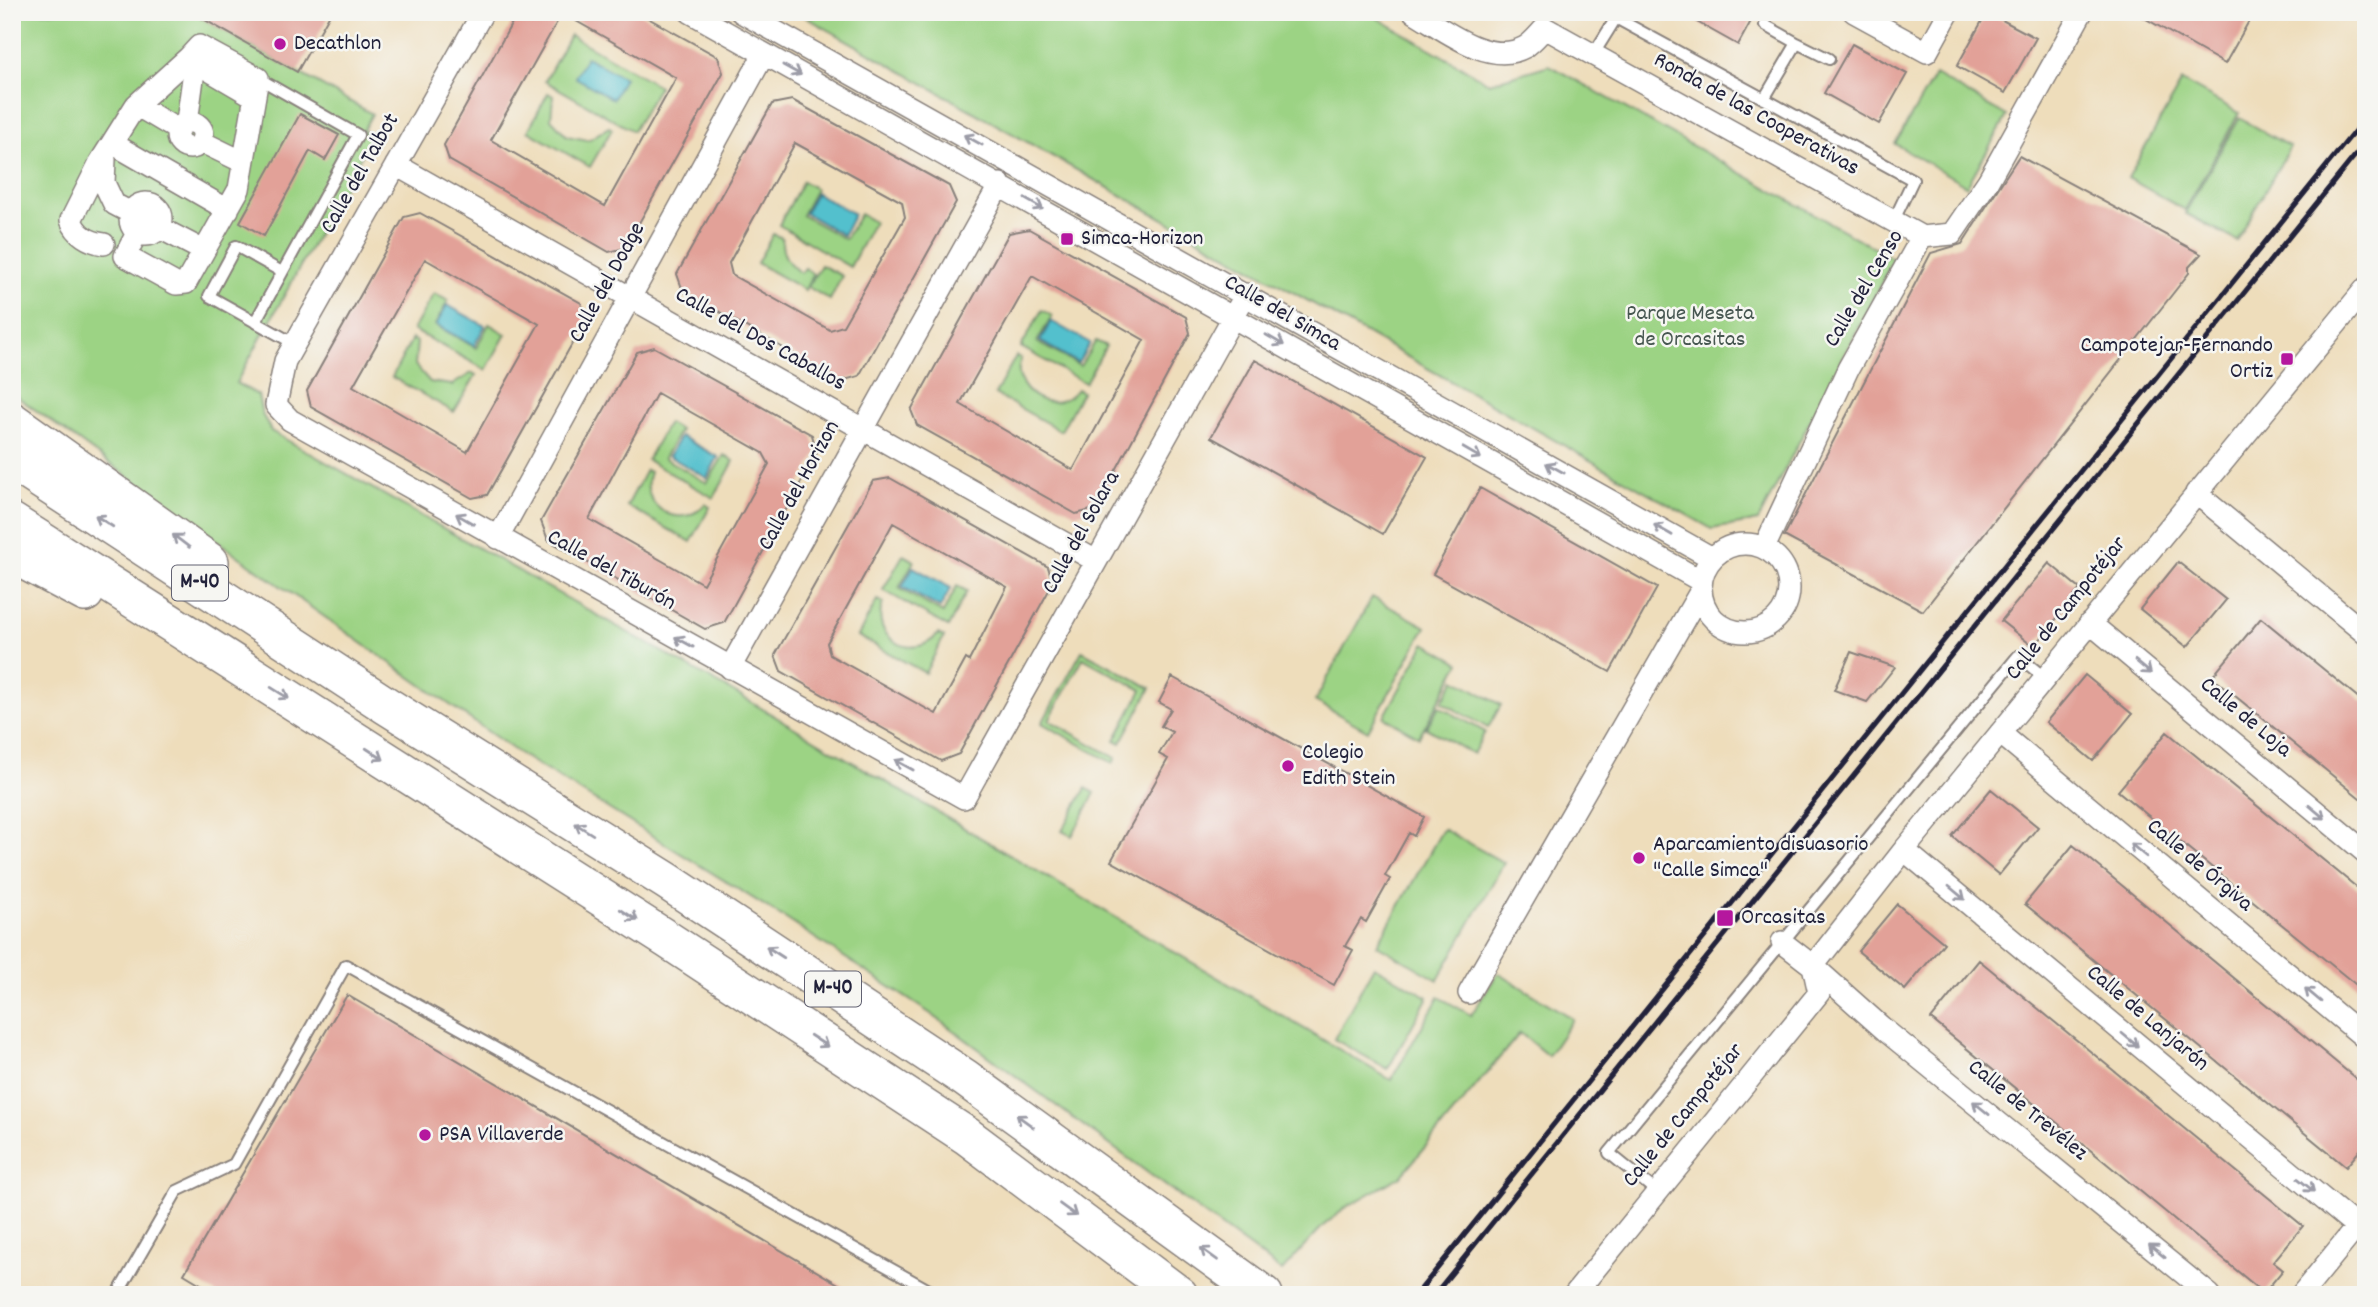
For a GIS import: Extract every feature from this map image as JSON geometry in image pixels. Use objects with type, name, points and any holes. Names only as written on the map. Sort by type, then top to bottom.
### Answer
[{"type":"highway","points":[[12,421],[319,642],[387,706]]},
{"type":"highway","name":"M-40","points":[[12,461],[387,706],[667,881],[965,1078],[1264,1295]]},
{"type":"highway","name":"M-40","points":[[12,522],[668,940],[967,1136],[1179,1295]]},
{"type":"highway","points":[[12,554],[61,582],[242,669]]},
{"type":"street","name":"Calle del Talbot","points":[[290,353],[483,12]]},
{"type":"street","name":"Calle del Simca","points":[[690,12],[1234,317],[1701,587]]},
{"type":"street","name":"Calle del Simca","points":[[741,12],[1712,558]]},
{"type":"street","name":"Ronda de las Cooperativas","points":[[1414,12],[1479,48],[1498,54],[1526,47],[1548,20],[1593,55],[1922,237]]},
{"type":"street","points":[[1854,12],[1927,52],[1949,12]]},
{"type":"street","name":"Calle del Censo","points":[[1764,548],[1848,369],[1922,237],[1952,234],[1988,181],[2082,12]]},
{"type":"street","points":[[199,46],[255,87],[239,189],[182,285],[74,229],[71,220],[93,174],[110,163],[145,110],[199,46]]},
{"type":"street","name":"Calle del Dodge","points":[[498,538],[764,54]]},
{"type":"street","points":[[153,205],[188,135],[194,71],[188,58]]},
{"type":"street","points":[[145,110],[243,162]]},
{"type":"street","points":[[110,163],[146,164]]},
{"type":"street","points":[[110,163],[110,200],[118,207],[127,209],[204,251]]},
{"type":"street","points":[[137,233],[127,209],[114,196],[113,176],[131,163],[146,164],[228,210]]},
{"type":"street","name":"Calle del Dos Caballos","points":[[396,165],[1096,561]]},
{"type":"street","name":"Calle del Horizon","points":[[730,668],[1000,184]]},
{"type":"street","points":[[127,209],[143,203],[153,205],[160,212],[160,227]]},
{"type":"street","points":[[137,233],[150,235],[160,227]]},
{"type":"street","points":[[125,256],[137,233]]},
{"type":"street","name":"Calle de Campotéjar","points":[[1574,1295],[1819,993],[1812,966],[1904,850],[2366,288]]},
{"type":"street","name":"Calle del Solara","points":[[964,798],[1246,294]]},
{"type":"street","name":"Calle del Tiburón","points":[[290,353],[276,405],[290,420],[964,798]]},
{"type":"street","points":[[2196,494],[2366,634]]},
{"type":"street","points":[[1469,993],[1701,587],[1712,558],[1727,547],[1746,543],[1764,548],[1777,557],[1786,570],[1790,586],[1788,602],[1781,616],[1767,628],[1749,633],[1730,631],[1719,625],[1703,605],[1701,587]]},
{"type":"street","name":"Calle de Loja","points":[[2090,623],[2366,853]]},
{"type":"street","name":"Calle de Órgiva","points":[[2000,733],[2366,1039]]},
{"type":"street","name":"Calle de Lanjarón","points":[[1904,850],[2361,1222]]},
{"type":"street","points":[[1782,942],[1812,966]]},
{"type":"street","name":"Calle de Trevélez","points":[[1812,966],[1886,1031],[2210,1295]]},
{"type":"street","points":[[2301,1295],[2361,1222]]},
{"type":"lane","name":"Ronda de las Cooperativas","points":[[1593,55],[1616,18],[1913,180],[1893,222]]},
{"type":"lane","points":[[1766,25],[1829,59]]},
{"type":"lane","points":[[1764,99],[1797,43]]},
{"type":"lane","points":[[255,87],[358,135],[255,322]]},
{"type":"lane","points":[[282,272],[236,246],[209,296],[255,322],[290,353]]},
{"type":"lane","points":[[1656,1191],[1609,1153],[2018,656],[2045,678]]},
{"type":"lane","points":[[117,1295],[177,1191],[234,1164],[346,965],[938,1295]]},
{"type":"green space","points":[[12,12],[191,12],[372,114],[363,130],[372,136],[236,383],[258,395],[262,414],[271,431],[744,698],[1391,1080],[1439,997],[1471,1015],[1498,973],[1573,1019],[1548,1056],[1520,1033],[1401,1176],[1348,1206],[1323,1226],[1282,1271],[931,1014],[783,917],[520,754],[12,393]]},
{"type":"green space","name":"Parque Meseta de Orcasitas","points":[[797,12],[1367,12],[1489,83],[1549,65],[1894,259],[1758,521],[1712,529]]},
{"type":"green space","points":[[570,35],[659,86],[633,131],[545,81]]},
{"type":"green space","points":[[1935,75],[2007,116],[1967,186],[1895,144]]},
{"type":"green space","points":[[2182,81],[2239,113],[2185,210],[2128,178]]},
{"type":"green space","points":[[548,93],[553,96],[551,119],[567,136],[588,140],[609,127],[612,129],[590,167],[528,131]]},
{"type":"green space","points":[[2239,118],[2290,147],[2237,241],[2185,213]]},
{"type":"green space","points":[[803,181],[816,189],[802,215],[845,239],[860,214],[874,222],[850,267],[779,225]]},
{"type":"green space","points":[[773,234],[782,238],[784,254],[792,266],[801,273],[805,268],[813,274],[805,290],[757,263]]},
{"type":"green space","points":[[821,265],[842,276],[830,300],[808,287]]},
{"type":"green space","points":[[434,293],[448,301],[435,325],[476,348],[489,324],[506,334],[486,370],[413,330]]},
{"type":"green space","points":[[1042,310],[1052,316],[1037,342],[1080,366],[1096,341],[1106,346],[1085,383],[1021,347]]},
{"type":"green space","points":[[412,339],[417,342],[415,365],[430,382],[452,385],[472,373],[476,375],[454,412],[392,377]]},
{"type":"green space","points":[[1016,356],[1021,358],[1021,381],[1036,397],[1057,401],[1068,398],[1077,389],[1082,392],[1061,431],[995,394]]},
{"type":"green space","points":[[668,423],[680,430],[664,458],[707,483],[724,455],[734,461],[714,498],[647,460]]},
{"type":"green space","points":[[646,470],[650,472],[650,495],[655,505],[664,512],[684,516],[705,504],[710,507],[691,542],[627,506]]},
{"type":"green space","points":[[903,555],[914,561],[899,588],[943,613],[957,586],[967,591],[948,627],[883,590]]},
{"type":"green space","points":[[1372,597],[1426,627],[1368,731],[1315,701]]},
{"type":"green space","points":[[877,600],[883,603],[880,616],[882,627],[896,642],[917,646],[938,634],[944,637],[925,673],[858,636]]},
{"type":"green space","points":[[1425,643],[1460,663],[1419,737],[1384,717]]},
{"type":"green space","points":[[1082,651],[1151,688],[1121,743],[1115,740],[1142,690],[1083,658],[1049,720],[1116,758],[1113,763],[1042,723]]},
{"type":"green space","points":[[1455,679],[1501,705],[1488,728],[1442,702]]},
{"type":"green space","points":[[1439,706],[1485,732],[1473,754],[1426,728]]},
{"type":"green space","points":[[1086,788],[1095,793],[1072,836],[1062,831]]},
{"type":"green space","points":[[1443,829],[1504,863],[1438,980],[1377,945]]},
{"type":"green space","points":[[1374,966],[1428,997],[1388,1069],[1334,1039]]},
{"type":"water","points":[[586,57],[624,78],[613,99],[575,77]]},
{"type":"water","points":[[816,193],[854,214],[843,235],[805,213]]},
{"type":"water","points":[[447,305],[485,326],[474,346],[436,325]]},
{"type":"water","points":[[1051,321],[1090,343],[1078,363],[1040,341]]},
{"type":"water","points":[[680,436],[718,457],[707,478],[669,456]]},
{"type":"water","points":[[913,567],[951,588],[940,608],[902,587]]},
{"type":"building","name":"Decathlon","points":[[191,12],[331,12],[297,72]]},
{"type":"building","points":[[518,12],[637,12],[718,57],[723,73],[625,248],[609,252],[449,160],[444,145]],"holes":[[[562,13],[676,78],[605,206],[491,140]]]},
{"type":"building","points":[[1679,12],[1756,12],[1738,45]]},
{"type":"building","points":[[1987,12],[2036,38],[2005,93],[1957,66]]},
{"type":"building","points":[[2134,12],[2254,12],[2225,64]]},
{"type":"building","points":[[1852,44],[1907,74],[1879,124],[1824,93]]},
{"type":"building","points":[[792,100],[949,186],[956,202],[859,376],[841,381],[683,291],[677,274],[772,104]],"holes":[[[795,143],[902,202],[905,217],[843,326],[830,330],[732,275],[729,263]]]},
{"type":"building","points":[[300,114],[339,135],[325,160],[310,151],[264,236],[240,222]]},
{"type":"building","points":[[2019,156],[2201,254],[2189,267],[2189,273],[1923,611],[1784,536],[1931,253],[1962,244]]},
{"type":"building","points":[[420,213],[581,303],[586,319],[487,495],[472,498],[311,407],[307,391],[404,217]],"holes":[[[425,259],[539,324],[467,452],[353,386]]]},
{"type":"building","points":[[1029,229],[1186,317],[1190,333],[1095,509],[1076,514],[917,425],[911,410],[1009,233]],"holes":[[[1032,276],[1144,340],[1073,470],[960,404]]]},
{"type":"building","points":[[654,347],[812,435],[817,453],[724,623],[705,629],[548,540],[541,521],[637,352]],"holes":[[[657,393],[763,453],[769,464],[703,584],[589,519]]]},
{"type":"building","points":[[1255,360],[1427,457],[1383,534],[1211,437]]},
{"type":"building","points":[[890,478],[1048,567],[1053,583],[959,754],[941,761],[781,671],[775,655],[873,481]],"holes":[[[893,523],[1007,587],[969,661],[966,659],[936,714],[830,655],[827,643]]]},
{"type":"building","points":[[1480,488],[1657,588],[1610,672],[1433,574]]},
{"type":"building","points":[[2178,562],[2226,600],[2187,647],[2140,609]]},
{"type":"building","points":[[2049,563],[2080,589],[2034,647],[2001,621]]},
{"type":"building","points":[[2261,618],[2366,704],[2366,803],[2212,677]]},
{"type":"building","points":[[1851,652],[1895,667],[1867,702],[1834,690]]},
{"type":"building","points":[[2085,675],[2132,714],[2093,761],[2046,722]]},
{"type":"building","points":[[1172,677],[1424,817],[1414,836],[1409,833],[1385,876],[1390,879],[1366,922],[1361,919],[1345,946],[1353,950],[1334,985],[1111,861],[1168,759],[1159,754],[1172,732],[1161,726],[1171,709],[1159,702]]},
{"type":"building","points":[[2167,732],[2366,895],[2366,993],[2118,791]]},
{"type":"building","points":[[1991,789],[2038,827],[1999,875],[1952,836]]},
{"type":"building","points":[[2073,845],[2366,1087],[2366,1143],[2346,1167],[2025,904]]},
{"type":"building","points":[[1897,904],[1944,943],[1905,990],[1858,951]]},
{"type":"building","points":[[1979,960],[2303,1226],[2273,1262],[2283,1270],[2264,1293],[1931,1019]]},
{"type":"building","name":"PSA Villaverde","points":[[347,995],[857,1295],[219,1295],[184,1274]]},
{"type":"railway","points":[[1416,1295],[2366,117]]},
{"type":"railway","points":[[1434,1295],[2366,142]]},
{"type":"place","name":"Decathlon","points":[[280,44]]},
{"type":"place","name":"Simca-Horizon","points":[[1067,239]]},
{"type":"place","name":"Campotejar-Fernando Ortiz","points":[[2287,359]]},
{"type":"place","name":"Colegio Edith Stein","points":[[1288,766]]},
{"type":"place","name":"Aparcamiento disuasorio \"Calle Simca\"","points":[[1639,858]]},
{"type":"place","name":"Orcasitas","points":[[1725,918]]},
{"type":"place","name":"PSA Villaverde","points":[[425,1135]]}]
